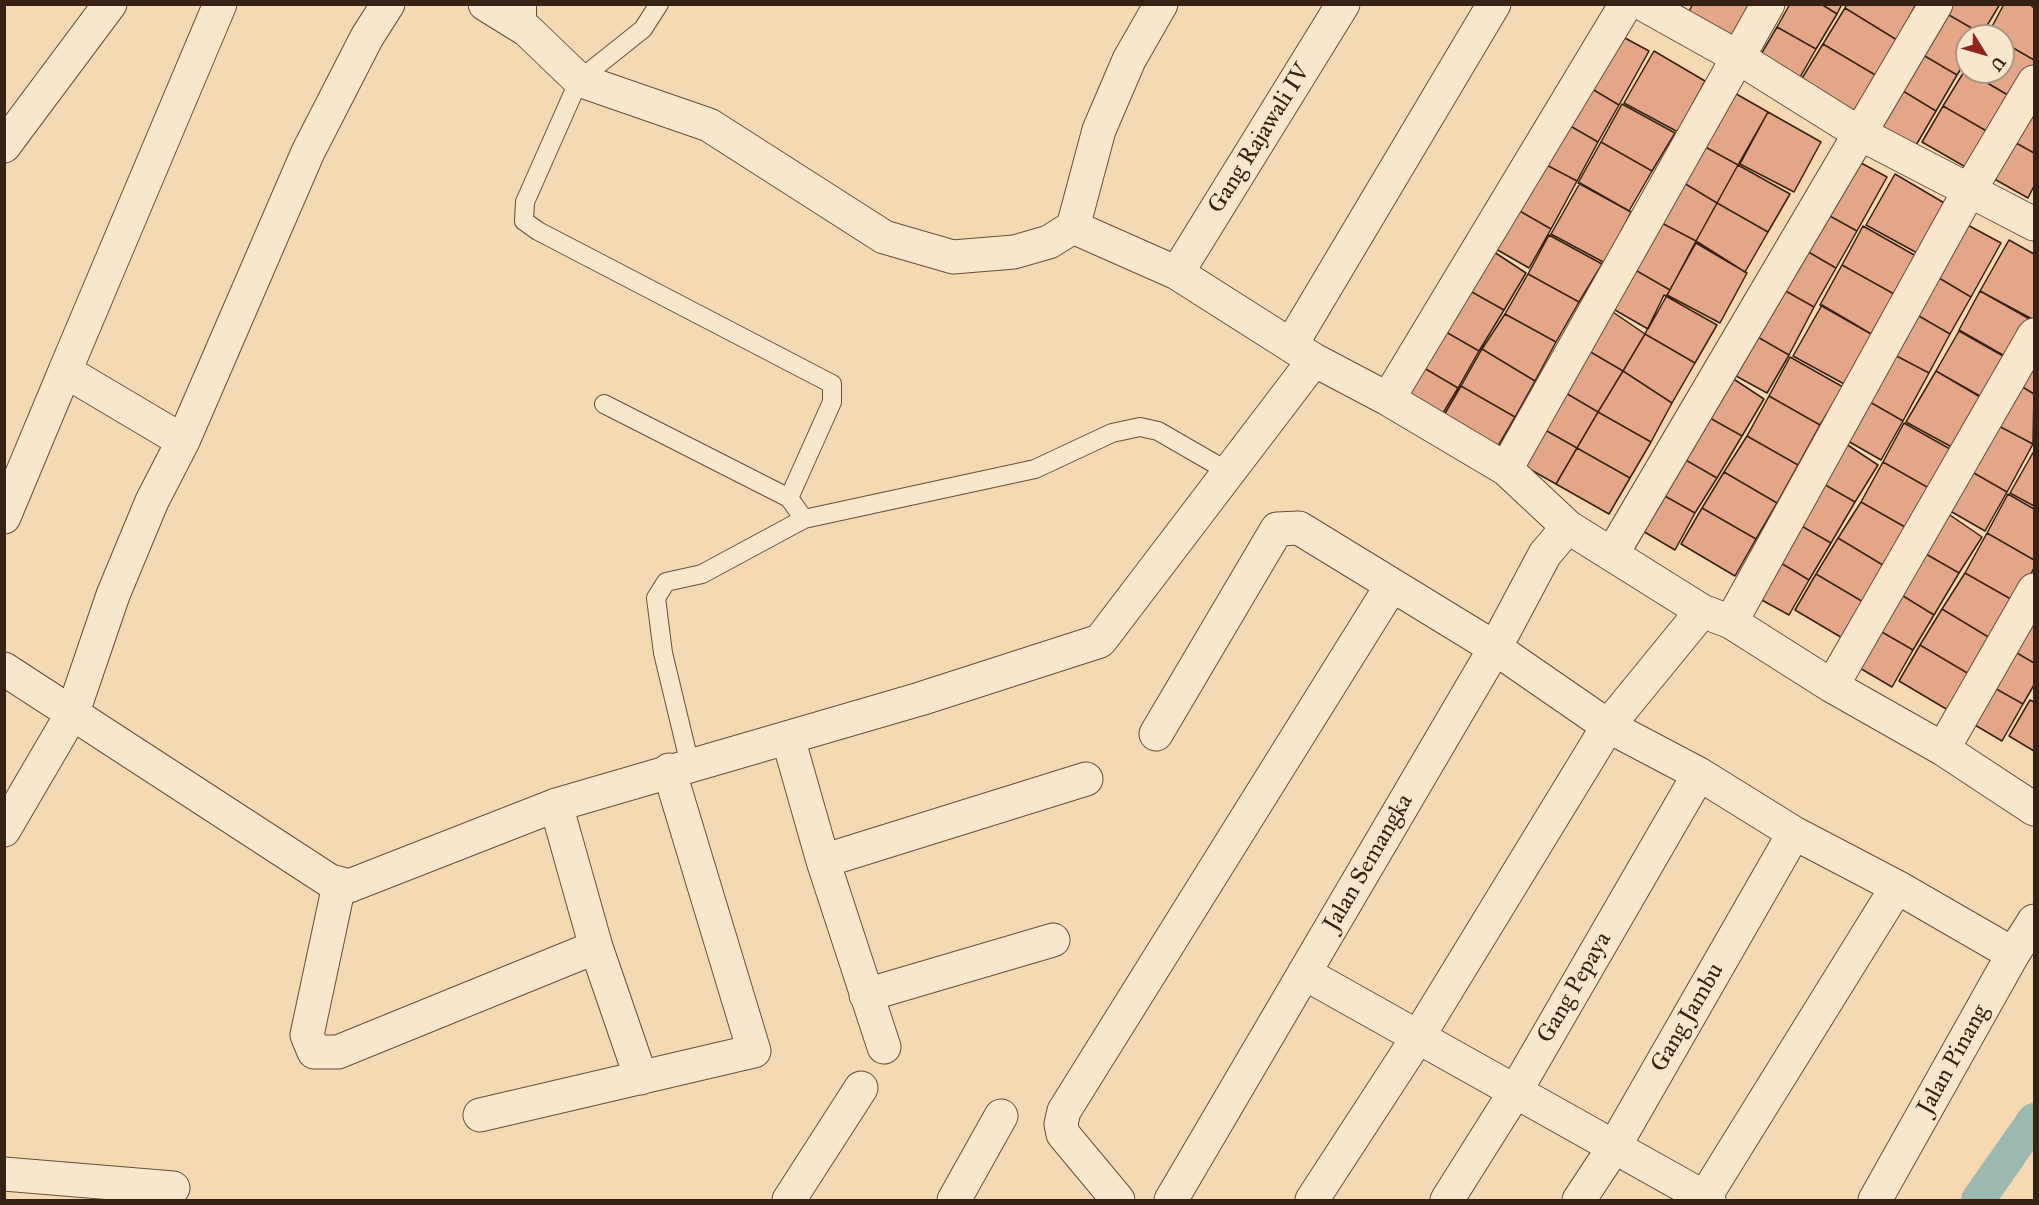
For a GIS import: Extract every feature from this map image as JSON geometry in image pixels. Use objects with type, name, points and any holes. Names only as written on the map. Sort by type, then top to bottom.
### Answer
[{"type":"street","points":[[4,146],[110,4]]},
{"type":"street","points":[[4,517],[220,4]]},
{"type":"street","points":[[5,828],[73,711],[113,595],[153,501],[183,441],[308,152],[367,37],[388,4]]},
{"type":"street","points":[[485,4],[527,17],[579,80],[709,125],[884,237],[953,257],[1014,252],[1049,242],[1073,227],[1099,130],[1129,60],[1161,4]]},
{"type":"street","name":"Gang Rajawali IV","points":[[1178,273],[1343,4]]},
{"type":"street","points":[[4,669],[73,711],[339,885],[349,886],[556,805],[680,767],[788,738],[1100,641],[1229,472],[1303,352],[1494,4]]},
{"type":"street","points":[[1388,399],[1626,4]]},
{"type":"street","points":[[1643,4],[1736,56],[1859,133],[2034,224]]},
{"type":"street","points":[[1506,470],[1736,56],[1768,4]]},
{"type":"street","points":[[1612,554],[1936,4]]},
{"type":"street","points":[[1312,1200],[1418,1037],[1608,726],[1717,616],[2034,82]]},
{"type":"street","points":[[1073,227],[1178,273],[1303,352],[1388,399],[1506,470],[1568,527],[1832,686],[1943,749],[2034,809]]},
{"type":"street","points":[[1832,686],[2034,335]]},
{"type":"street","points":[[65,371],[183,441]]},
{"type":"street","name":"Jalan Semangka","points":[[1172,1200],[1494,648],[1545,554],[1568,527]]},
{"type":"street","points":[[1156,734],[1276,530],[1299,528],[1494,648],[1608,726],[1699,774],[1794,833],[1897,887],[2013,954]]},
{"type":"street","points":[[1118,1200],[1063,1134],[1061,1124],[1064,1111],[1392,585]]},
{"type":"street","points":[[1943,749],[2034,590]]},
{"type":"street","points":[[788,738],[823,861],[884,1047]]},
{"type":"street","points":[[480,1115],[754,1051],[680,767]]},
{"type":"street","name":"Gang Pepaya","points":[[1447,1200],[1515,1092],[1699,774]]},
{"type":"street","points":[[823,861],[1086,779]]},
{"type":"street","points":[[556,805],[596,947],[641,1078]]},
{"type":"street","name":"Gang Jambu","points":[[1579,1200],[1614,1147],[1794,833]]},
{"type":"street","points":[[339,885],[307,1035],[314,1052],[338,1052],[596,947]]},
{"type":"street","points":[[1304,973],[1706,1200],[1897,887]]},
{"type":"street","name":"Jalan Pinang","points":[[1875,1200],[2013,954],[2034,921]]},
{"type":"street","points":[[866,995],[1053,940]]},
{"type":"street","points":[[789,1200],[861,1088]]},
{"type":"street","points":[[954,1200],[1001,1116]]},
{"type":"street","points":[[4,1174],[173,1188]]},
{"type":"lane","points":[[659,4],[643,29],[579,80],[525,202],[524,221],[538,231],[832,384],[832,402],[789,498]]},
{"type":"lane","points":[[604,404],[789,498],[804,519]]},
{"type":"lane","points":[[680,767],[656,598],[660,588],[666,582],[702,574],[804,519],[1035,469],[1113,433],[1140,427],[1158,431],[1229,472]]},
{"type":"building","points":[[1693,4],[1757,4],[1742,44],[1688,13]]},
{"type":"building","points":[[1790,4],[1821,4],[1837,14],[1816,49],[1777,27]]},
{"type":"building","points":[[1821,4],[1842,4],[1837,14]]},
{"type":"building","points":[[1847,4],[1916,4],[1897,40],[1845,8]]},
{"type":"building","points":[[1946,4],[2000,4],[1988,24],[1965,24],[1942,11]]},
{"type":"building","points":[[2004,4],[2029,4],[2034,8],[2034,60],[2015,49],[2015,24],[1993,24]]},
{"type":"building","points":[[1845,8],[1897,40],[1877,76],[1823,44]]},
{"type":"building","points":[[1942,11],[1965,24],[1955,24],[1955,74],[1918,52]]},
{"type":"building","points":[[1777,27],[1816,49],[1795,86],[1756,63]]},
{"type":"building","points":[[1612,31],[1649,51],[1619,105],[1582,83]]},
{"type":"building","points":[[1823,44],[1877,76],[1856,112],[1801,80]]},
{"type":"building","points":[[2015,49],[2034,60],[2034,71],[2018,101],[1989,84],[2015,84]]},
{"type":"building","points":[[1654,51],[1705,81],[1678,132],[1624,103]]},
{"type":"building","points":[[1918,52],[1955,74],[1955,78],[1936,111],[1898,88]]},
{"type":"building","points":[[1582,83],[1619,105],[1598,142],[1560,120]]},
{"type":"building","points":[[1956,84],[1989,84],[2018,101],[1997,137],[1943,106]]},
{"type":"building","points":[[1898,88],[1936,111],[1915,147],[1876,125]]},
{"type":"building","points":[[1731,91],[1768,112],[1738,165],[1700,144]]},
{"type":"building","points":[[1622,104],[1675,133],[1652,171],[1601,142]]},
{"type":"building","points":[[2034,105],[2034,153],[2009,139]]},
{"type":"building","points":[[1943,106],[1997,137],[1976,173],[1922,142]]},
{"type":"building","points":[[1768,112],[1821,142],[1794,192],[1740,164]]},
{"type":"building","points":[[1560,120],[1598,142],[1577,181],[1537,160]]},
{"type":"building","points":[[2009,139],[2034,153],[2034,186],[2028,198],[1989,176]]},
{"type":"building","points":[[1601,142],[1652,171],[1629,211],[1578,183]]},
{"type":"building","points":[[1700,144],[1738,165],[1717,203],[1679,180]]},
{"type":"building","points":[[1850,157],[1887,177],[1857,231],[1819,210]]},
{"type":"building","points":[[1537,160],[1577,181],[1551,229],[1511,206]]},
{"type":"building","points":[[1738,165],[1790,194],[1768,232],[1717,203]]},
{"type":"building","points":[[1895,174],[1946,204],[1919,254],[1866,225]]},
{"type":"building","points":[[1679,180],[1717,203],[1696,241],[1656,220]]},
{"type":"building","points":[[1580,183],[1631,212],[1605,263],[1551,234]]},
{"type":"building","points":[[1717,203],[1768,232],[1745,272],[1696,241]]},
{"type":"building","points":[[1511,206],[1551,229],[1529,268],[1489,245]]},
{"type":"building","points":[[1819,210],[1857,231],[1836,268],[1798,246]]},
{"type":"building","points":[[1656,220],[1696,241],[1670,290],[1630,267]]},
{"type":"building","points":[[1964,223],[2001,243],[1971,297],[1934,275]]},
{"type":"building","points":[[1863,226],[1916,256],[1894,294],[1842,265]]},
{"type":"building","points":[[1549,235],[1602,264],[1579,302],[1528,274]]},
{"type":"building","points":[[2009,240],[2034,254],[2034,320],[1980,291]]},
{"type":"building","points":[[1696,243],[1747,273],[1720,323],[1667,295]]},
{"type":"building","points":[[1798,246],[1836,268],[1814,307],[1775,285]]},
{"type":"building","points":[[1488,248],[1526,273],[1504,310],[1463,287]]},
{"type":"building","points":[[1842,265],[1894,294],[1871,334],[1820,305]]},
{"type":"building","points":[[1630,267],[1670,290],[1648,329],[1608,306]]},
{"type":"building","points":[[1528,274],[1579,302],[1556,342],[1505,314]]},
{"type":"building","points":[[1934,275],[1971,297],[1950,334],[1912,312]]},
{"type":"building","points":[[1775,285],[1814,307],[1789,355],[1749,332]]},
{"type":"building","points":[[1463,287],[1504,310],[1479,351],[1439,328]]},
{"type":"building","points":[[1980,291],[2033,321],[2010,359],[1959,330]]},
{"type":"building","points":[[1664,295],[1717,325],[1695,363],[1645,334]]},
{"type":"building","points":[[1822,305],[1873,335],[1846,385],[1793,356]]},
{"type":"building","points":[[1607,308],[1645,334],[1623,371],[1582,347]]},
{"type":"building","points":[[1912,312],[1950,334],[1929,373],[1889,352]]},
{"type":"building","points":[[1505,314],[1556,342],[1535,381],[1482,349]]},
{"type":"building","points":[[1439,328],[1479,351],[1458,388],[1419,365]]},
{"type":"building","points":[[1959,331],[2010,360],[1987,400],[1936,371]]},
{"type":"building","points":[[1749,332],[1789,355],[1767,393],[1727,371]]},
{"type":"building","points":[[1645,334],[1695,363],[1672,403],[1623,371]]},
{"type":"building","points":[[1582,347],[1623,371],[1598,412],[1559,389]]},
{"type":"building","points":[[1482,349],[1535,381],[1515,417],[1461,386]]},
{"type":"building","points":[[1889,352],[1929,373],[1903,421],[1863,398]]},
{"type":"building","points":[[2034,352],[2034,394],[2016,383]]},
{"type":"building","points":[[1790,357],[1843,387],[1820,425],[1769,396]]},
{"type":"building","points":[[1419,365],[1458,388],[1437,423],[1398,401]]},
{"type":"building","points":[[1623,371],[1672,403],[1651,442],[1598,412]]},
{"type":"building","points":[[1936,371],[1987,401],[1959,451],[1906,422]]},
{"type":"building","points":[[1726,374],[1764,399],[1742,436],[1701,413]]},
{"type":"building","points":[[2016,383],[2034,394],[2033,444],[1993,423]]},
{"type":"building","points":[[1461,386],[1515,417],[1494,453],[1440,422]]},
{"type":"building","points":[[1559,389],[1598,412],[1577,448],[1538,426]]},
{"type":"building","points":[[1769,396],[1820,425],[1798,465],[1747,436]]},
{"type":"building","points":[[1863,398],[1903,421],[1881,460],[1841,437]]},
{"type":"building","points":[[1598,412],[1651,442],[1630,478],[1577,448]]},
{"type":"building","points":[[1701,413],[1742,436],[1717,478],[1677,455]]},
{"type":"building","points":[[1904,423],[1957,453],[1934,491],[1883,462]]},
{"type":"building","points":[[1993,423],[2033,444],[2007,492],[1967,469]]},
{"type":"building","points":[[1538,426],[1577,448],[1556,484],[1517,462]]},
{"type":"building","points":[[1747,436],[1798,465],[1777,503],[1724,472]]},
{"type":"building","points":[[1840,440],[1878,465],[1855,502],[1815,479]]},
{"type":"building","points":[[1577,448],[1630,478],[1609,514],[1556,484]]},
{"type":"building","points":[[2034,451],[2034,506],[2010,493]]},
{"type":"building","points":[[1677,455],[1717,478],[1695,513],[1656,491]]},
{"type":"building","points":[[1883,462],[1934,491],[1912,531],[1861,502]]},
{"type":"building","points":[[1967,469],[2007,492],[1985,531],[1945,508]]},
{"type":"building","points":[[1724,472],[1777,503],[1756,539],[1702,508]]},
{"type":"building","points":[[1815,479],[1855,502],[1831,543],[1791,520]]},
{"type":"building","points":[[1656,491],[1695,513],[1675,550],[1636,527]]},
{"type":"building","points":[[2008,494],[2034,509],[2034,560],[1987,533]]},
{"type":"building","points":[[1861,502],[1912,531],[1891,570],[1838,538]]},
{"type":"building","points":[[1702,508],[1756,539],[1735,576],[1681,544]]},
{"type":"building","points":[[1944,511],[1982,537],[1959,573],[1919,550]]},
{"type":"building","points":[[1791,520],[1831,543],[1809,580],[1771,557]]},
{"type":"building","points":[[1987,533],[2034,560],[2034,568],[2016,602],[1965,573]]},
{"type":"building","points":[[1838,538],[1891,570],[1870,606],[1816,574]]},
{"type":"building","points":[[1919,550],[1959,573],[1934,615],[1895,591]]},
{"type":"building","points":[[1771,557],[1809,580],[1789,615],[1749,593]]},
{"type":"building","points":[[1965,573],[2016,602],[1995,641],[1942,609]]},
{"type":"building","points":[[1816,574],[1870,606],[1849,642],[1795,610]]},
{"type":"building","points":[[1895,591],[1934,615],[1913,650],[1875,628]]},
{"type":"building","points":[[2034,608],[2034,663],[2005,646]]},
{"type":"building","points":[[1942,609],[1995,641],[1974,677],[1920,645]]},
{"type":"building","points":[[1875,628],[1913,650],[1892,687],[1853,664]]},
{"type":"building","points":[[1920,645],[1974,677],[1953,713],[1899,681]]},
{"type":"building","points":[[2005,646],[2034,663],[2034,685],[2023,704],[1984,682]]},
{"type":"building","points":[[1984,682],[2023,704],[2002,741],[1963,718]]},
{"type":"building","points":[[2030,700],[2034,702],[2034,751],[2009,736]]},
{"type":"waterway","points":[[1978,1200],[2034,1120]]}]
